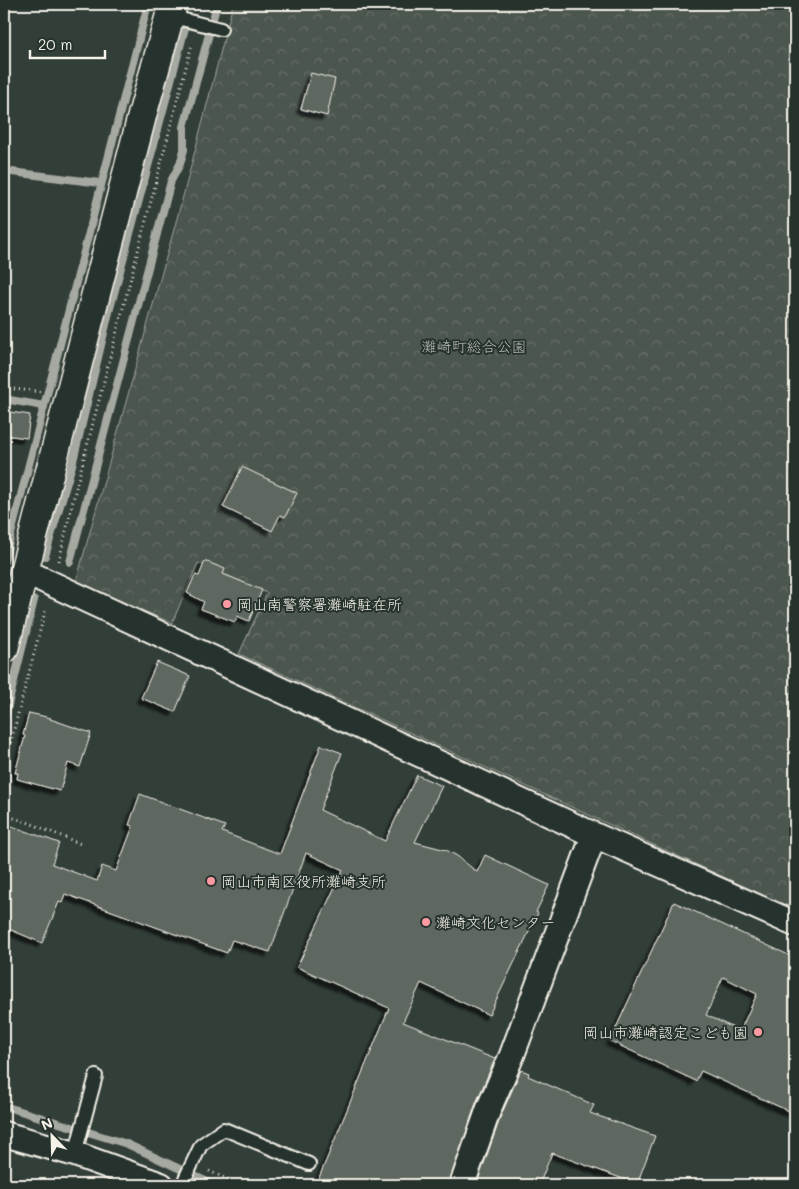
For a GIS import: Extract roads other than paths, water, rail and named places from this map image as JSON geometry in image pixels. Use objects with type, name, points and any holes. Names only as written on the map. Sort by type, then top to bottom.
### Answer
[{"type":"street","points":[[4,649],[140,122],[171,10]]},
{"type":"street","points":[[24,571],[594,835],[795,924]]},
{"type":"street","points":[[462,1185],[489,1108],[512,1055],[594,835]]},
{"type":"street","points":[[4,1134],[78,1146],[161,1185]]},
{"type":"lane","points":[[171,10],[199,23],[221,28]]},
{"type":"lane","points":[[78,1146],[96,1076]]},
{"type":"lane","points":[[190,1175],[202,1145],[224,1129],[310,1164]]},
{"type":"waterway","points":[[4,561],[148,4]]},
{"type":"waterway","points":[[70,562],[171,181],[180,164],[184,150],[184,127],[217,4]]},
{"type":"waterway","points":[[45,556],[72,465],[109,312],[185,28]]},
{"type":"waterway","points":[[4,171],[100,183]]},
{"type":"waterway","points":[[4,399],[44,406]]},
{"type":"waterway","points":[[4,721],[34,600]]},
{"type":"waterway","points":[[4,1106],[127,1144],[214,1185]]},
{"type":"place","name":"岡山南警察署灘崎駐在所","points":[[227,604]]},
{"type":"place","name":"岡山市南区役所灘崎支所","points":[[211,881]]},
{"type":"place","name":"灘崎文化センター","points":[[426,922]]},
{"type":"place","name":"岡山市灘崎認定こども園","points":[[758,1032]]},
{"type":"park label","name":"灘崎町総合公園","points":[[474,346]]}]
